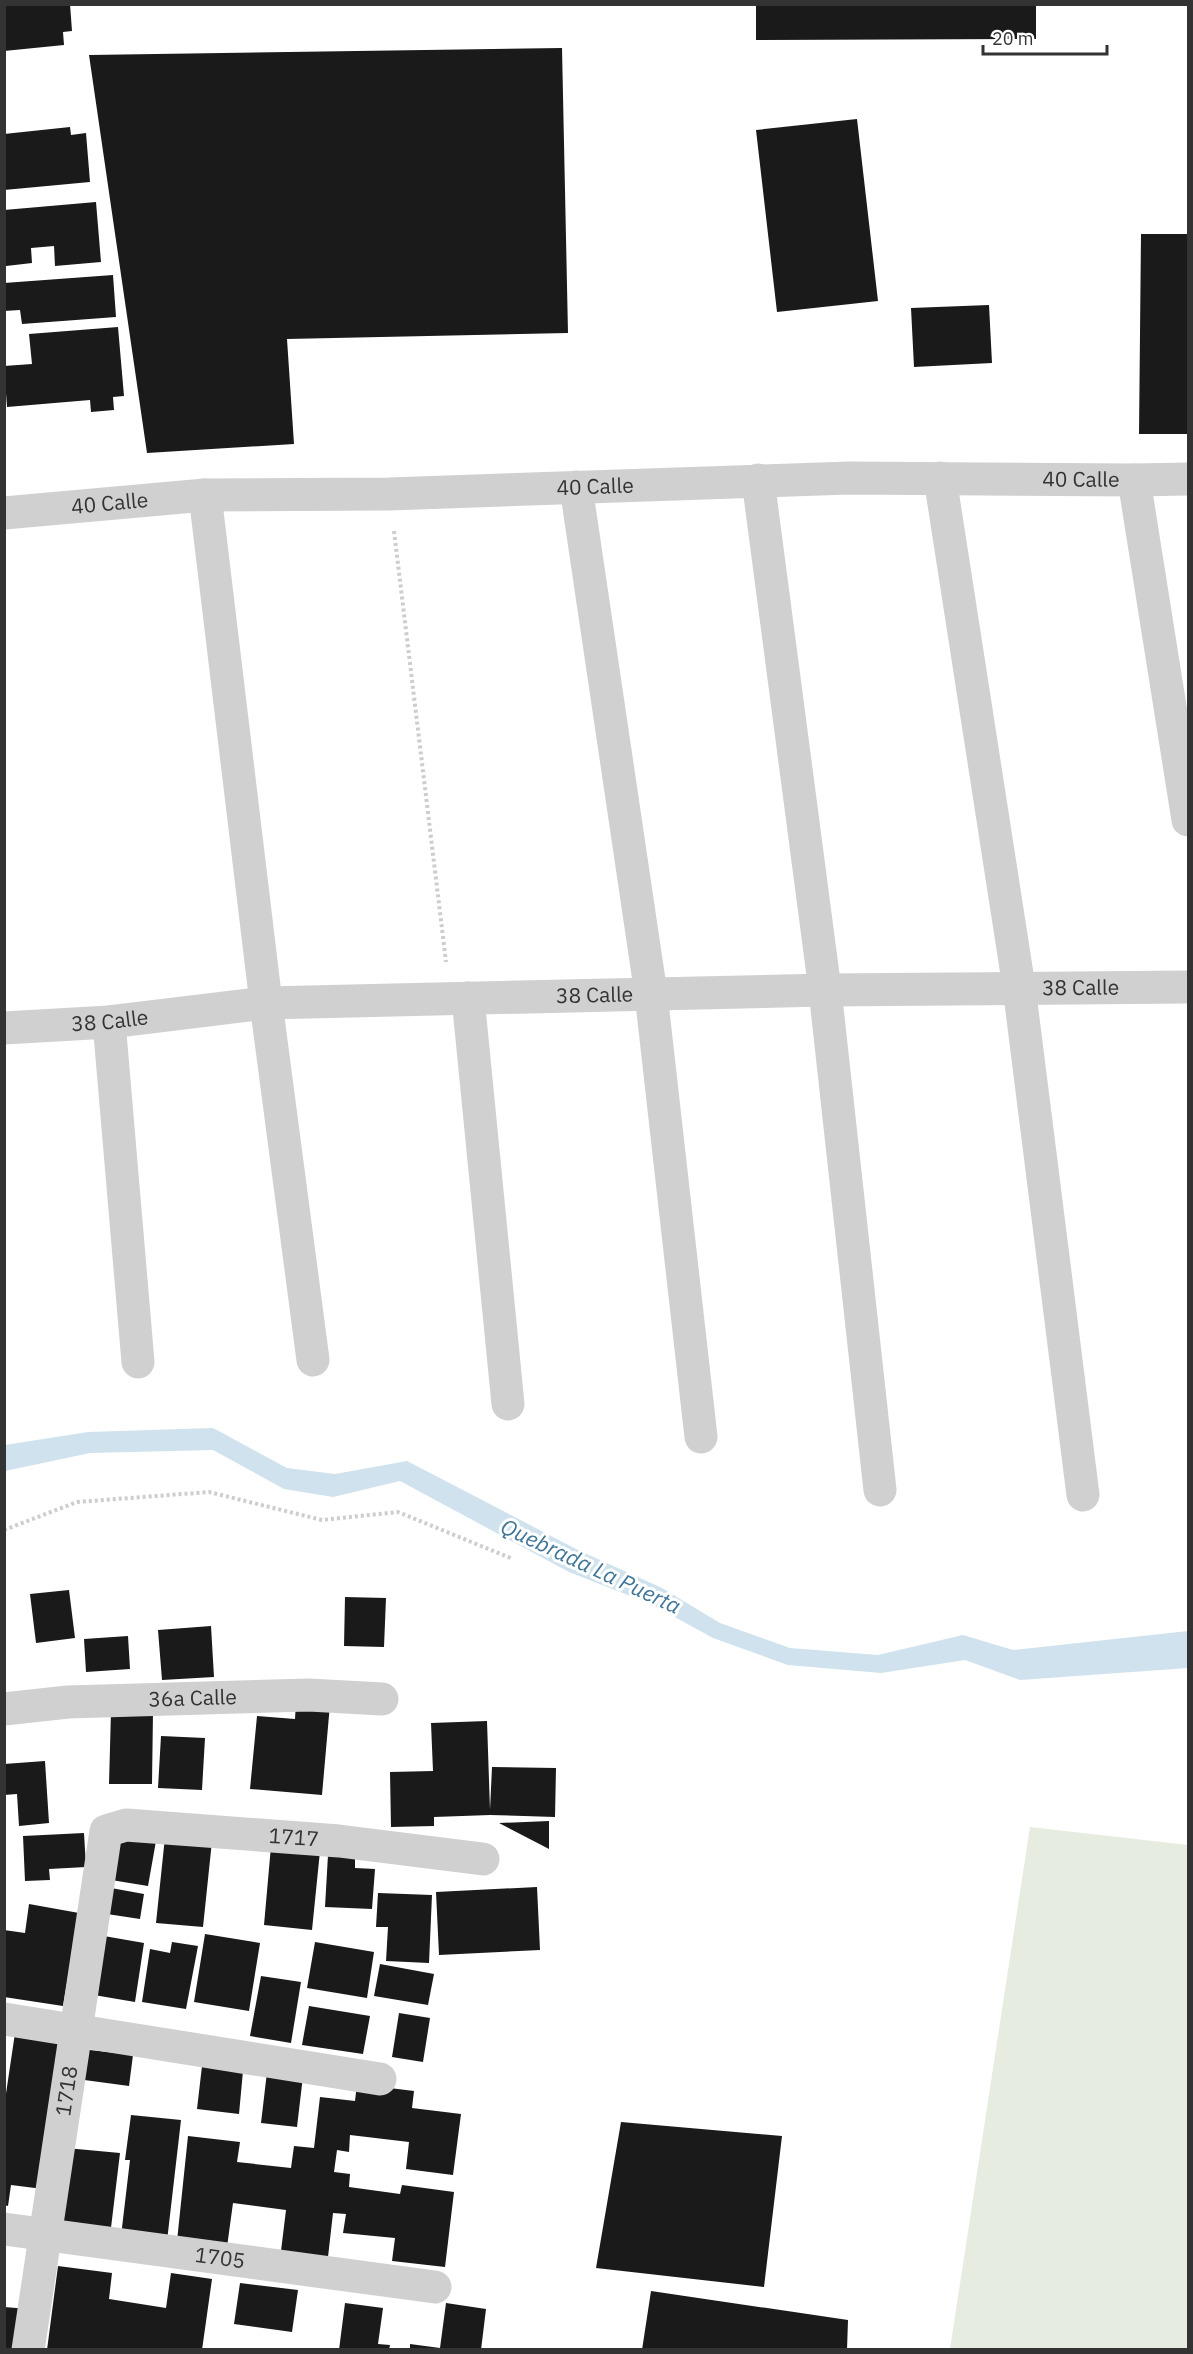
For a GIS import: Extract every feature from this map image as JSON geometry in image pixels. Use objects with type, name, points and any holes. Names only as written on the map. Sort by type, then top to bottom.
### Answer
[{"type":"street","points":[[940,478],[1019,987],[1083,1496]]},
{"type":"street","name":"40 Calle","points":[[4,513],[205,495],[389,494],[758,480],[1188,478]]},
{"type":"street","points":[[758,480],[825,990],[880,1490]]},
{"type":"street","points":[[1134,480],[1188,820]]},
{"type":"street","points":[[576,487],[651,994],[700,1437]]},
{"type":"street","points":[[205,495],[266,1003],[313,1360]]},
{"type":"street","name":"38 Calle","points":[[4,1028],[109,1022],[266,1003],[825,990],[1188,987]]},
{"type":"street","points":[[459,998],[508,1404]]},
{"type":"street","points":[[109,1022],[138,1362]]},
{"type":"street","name":"36a Calle","points":[[4,1709],[68,1702],[309,1695],[382,1699]]},
{"type":"street","name":"1717","points":[[106,1831],[126,1825],[328,1840],[483,1858]]},
{"type":"street","name":"1718","points":[[28,2349],[106,1831]]},
{"type":"street","points":[[4,2019],[380,2079]]},
{"type":"street","name":"1705","points":[[4,2229],[435,2288]]},
{"type":"path","points":[[389,494],[459,998]]},
{"type":"path","points":[[4,1530],[77,1502],[209,1492],[322,1520],[398,1512],[513,1559]]},
{"type":"shaded area","points":[[1030,1827],[1188,1845],[1188,2349],[950,2349]]},
{"type":"water","name":"Quebrada La Puerta","points":[[213,1428],[287,1468],[335,1474],[407,1461],[578,1550],[662,1588],[720,1623],[790,1648],[878,1655],[963,1635],[1013,1650],[1188,1631],[1188,1668],[1020,1680],[965,1660],[881,1673],[788,1665],[713,1638],[651,1604],[569,1572],[400,1481],[333,1497],[284,1489],[213,1450],[90,1453],[5,1471],[5,1445],[88,1432]]},
{"type":"building","points":[[4,4],[70,4],[72,31],[63,32],[64,45],[4,51]]},
{"type":"building","points":[[756,4],[1036,4],[1036,39],[756,40]]},
{"type":"building","points":[[562,48],[568,333],[287,339],[294,444],[147,453],[89,55]]},
{"type":"building","points":[[857,119],[878,301],[777,312],[756,130]]},
{"type":"building","points":[[70,127],[71,135],[86,133],[90,182],[4,190],[4,134]]},
{"type":"building","points":[[96,202],[101,262],[55,266],[54,246],[31,248],[32,263],[6,266],[4,210]]},
{"type":"building","points":[[1141,234],[1188,234],[1188,434],[1139,434]]},
{"type":"building","points":[[113,275],[116,317],[22,324],[20,310],[4,311],[4,283]]},
{"type":"building","points":[[989,305],[992,363],[914,367],[911,308]]},
{"type":"building","points":[[118,327],[124,396],[113,397],[114,410],[91,412],[90,400],[7,407],[4,366],[32,364],[29,334]]},
{"type":"building","points":[[69,1590],[75,1638],[36,1643],[30,1594]]},
{"type":"building","points":[[345,1597],[386,1598],[384,1647],[344,1646]]},
{"type":"building","points":[[211,1626],[214,1677],[162,1680],[158,1630]]},
{"type":"building","points":[[128,1636],[130,1669],[86,1672],[84,1639]]},
{"type":"building","points":[[296,1702],[330,1704],[322,1795],[250,1789],[257,1716],[295,1719]]},
{"type":"building","points":[[111,1711],[153,1712],[152,1784],[109,1784]]},
{"type":"building","points":[[487,1721],[490,1810],[492,1767],[556,1768],[555,1817],[490,1815],[434,1817],[434,1826],[391,1827],[390,1772],[433,1771],[431,1723]]},
{"type":"building","points":[[161,1736],[205,1738],[202,1790],[158,1788]]},
{"type":"building","points":[[45,1761],[49,1823],[19,1826],[17,1794],[4,1795],[4,1764]]},
{"type":"building","points":[[549,1821],[549,1849],[499,1823]]},
{"type":"building","points":[[84,1833],[86,1867],[49,1869],[50,1880],[25,1881],[23,1836]]},
{"type":"building","points":[[113,1834],[156,1841],[148,1886],[105,1879]]},
{"type":"building","points":[[165,1837],[212,1841],[203,1927],[156,1923]]},
{"type":"building","points":[[271,1846],[320,1851],[312,1930],[264,1925]]},
{"type":"building","points":[[328,1855],[355,1856],[355,1868],[375,1869],[372,1909],[325,1907]]},
{"type":"building","points":[[537,1887],[540,1950],[439,1955],[436,1892]]},
{"type":"building","points":[[111,1888],[144,1894],[140,1919],[107,1914]]},
{"type":"building","points":[[378,1893],[432,1895],[429,1963],[386,1961],[388,1927],[376,1927]]},
{"type":"building","points":[[29,1904],[79,1913],[63,2006],[4,1997],[4,1930],[25,1933]]},
{"type":"building","points":[[205,1934],[260,1943],[249,2011],[194,2002]]},
{"type":"building","points":[[104,1936],[144,1943],[135,2002],[94,1995]]},
{"type":"building","points":[[172,1942],[198,1946],[186,2009],[142,2002],[150,1949],[170,1953]]},
{"type":"building","points":[[315,1942],[374,1952],[367,1998],[307,1988]]},
{"type":"building","points":[[380,1964],[434,1974],[428,2005],[374,1996]]},
{"type":"building","points":[[261,1976],[301,1982],[291,2043],[250,2036]]},
{"type":"building","points":[[309,2006],[370,2016],[363,2054],[302,2045]]},
{"type":"building","points":[[399,2013],[430,2018],[423,2062],[392,2057]]},
{"type":"building","points":[[15,2033],[65,2040],[43,2189],[11,2185],[8,2206],[4,2205],[4,2107]]},
{"type":"building","points":[[81,2049],[133,2055],[129,2086],[77,2079]]},
{"type":"building","points":[[202,2066],[243,2071],[239,2114],[197,2109]]},
{"type":"building","points":[[267,2072],[303,2076],[297,2127],[261,2123]]},
{"type":"building","points":[[357,2084],[414,2091],[412,2108],[461,2114],[453,2175],[406,2169],[409,2142],[350,2135],[349,2152],[337,2150],[334,2172],[350,2174],[349,2187],[400,2194],[402,2185],[454,2192],[445,2267],[392,2261],[395,2238],[343,2233],[346,2214],[333,2213],[328,2257],[281,2251],[286,2210],[233,2203],[227,2247],[177,2241],[188,2136],[240,2142],[237,2162],[291,2168],[294,2146],[314,2148],[320,2097],[355,2101]]},
{"type":"building","points":[[131,2115],[181,2120],[167,2241],[121,2236],[130,2160],[125,2160]]},
{"type":"building","points":[[621,2122],[782,2136],[764,2287],[596,2268]]},
{"type":"building","points":[[66,2148],[120,2153],[110,2236],[56,2230]]},
{"type":"building","points":[[58,2266],[112,2273],[109,2299],[166,2308],[171,2273],[212,2279],[202,2350],[47,2350]]},
{"type":"building","points":[[240,2283],[298,2290],[292,2332],[234,2324]]},
{"type":"building","points":[[651,2291],[848,2320],[847,2350],[642,2350]]},
{"type":"building","points":[[345,2303],[383,2308],[378,2344],[390,2345],[389,2350],[339,2350]]},
{"type":"building","points":[[446,2303],[486,2309],[481,2350],[410,2350],[410,2344],[440,2348]]},
{"type":"building","points":[[4,2307],[29,2309],[24,2350],[4,2350]]}]
